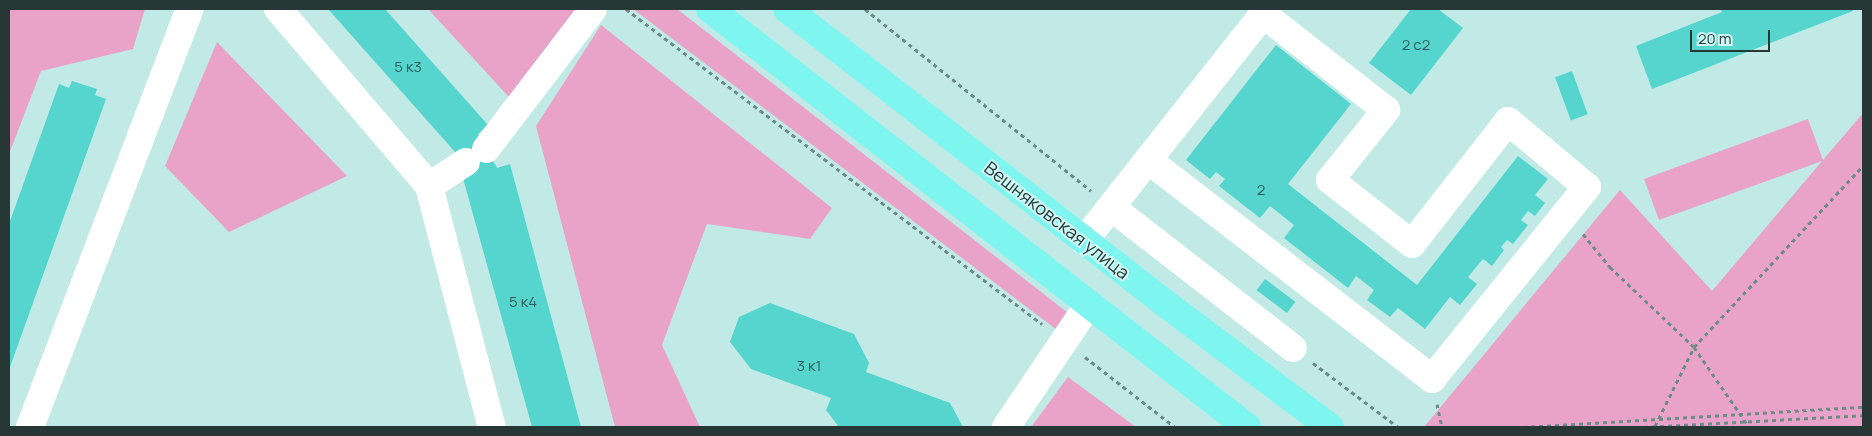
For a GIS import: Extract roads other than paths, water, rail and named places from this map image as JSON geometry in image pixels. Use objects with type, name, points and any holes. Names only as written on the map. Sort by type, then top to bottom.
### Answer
[{"type":"main road","points":[[710,9],[1247,427]]},
{"type":"main road","name":"Вешняковская улица","points":[[787,9],[1084,241],[1330,427]]},
{"type":"lane","points":[[30,427],[190,9]]},
{"type":"lane","points":[[278,9],[429,186],[492,427]]},
{"type":"lane","points":[[429,186],[476,156],[593,9]]},
{"type":"lane","points":[[1084,241],[1265,11],[1386,110],[1330,180],[1412,244],[1508,121],[1587,187],[1432,379],[1148,160]]},
{"type":"lane","points":[[1111,207],[1293,348]]},
{"type":"lane","points":[[1006,427],[1065,342],[1088,304]]}]
